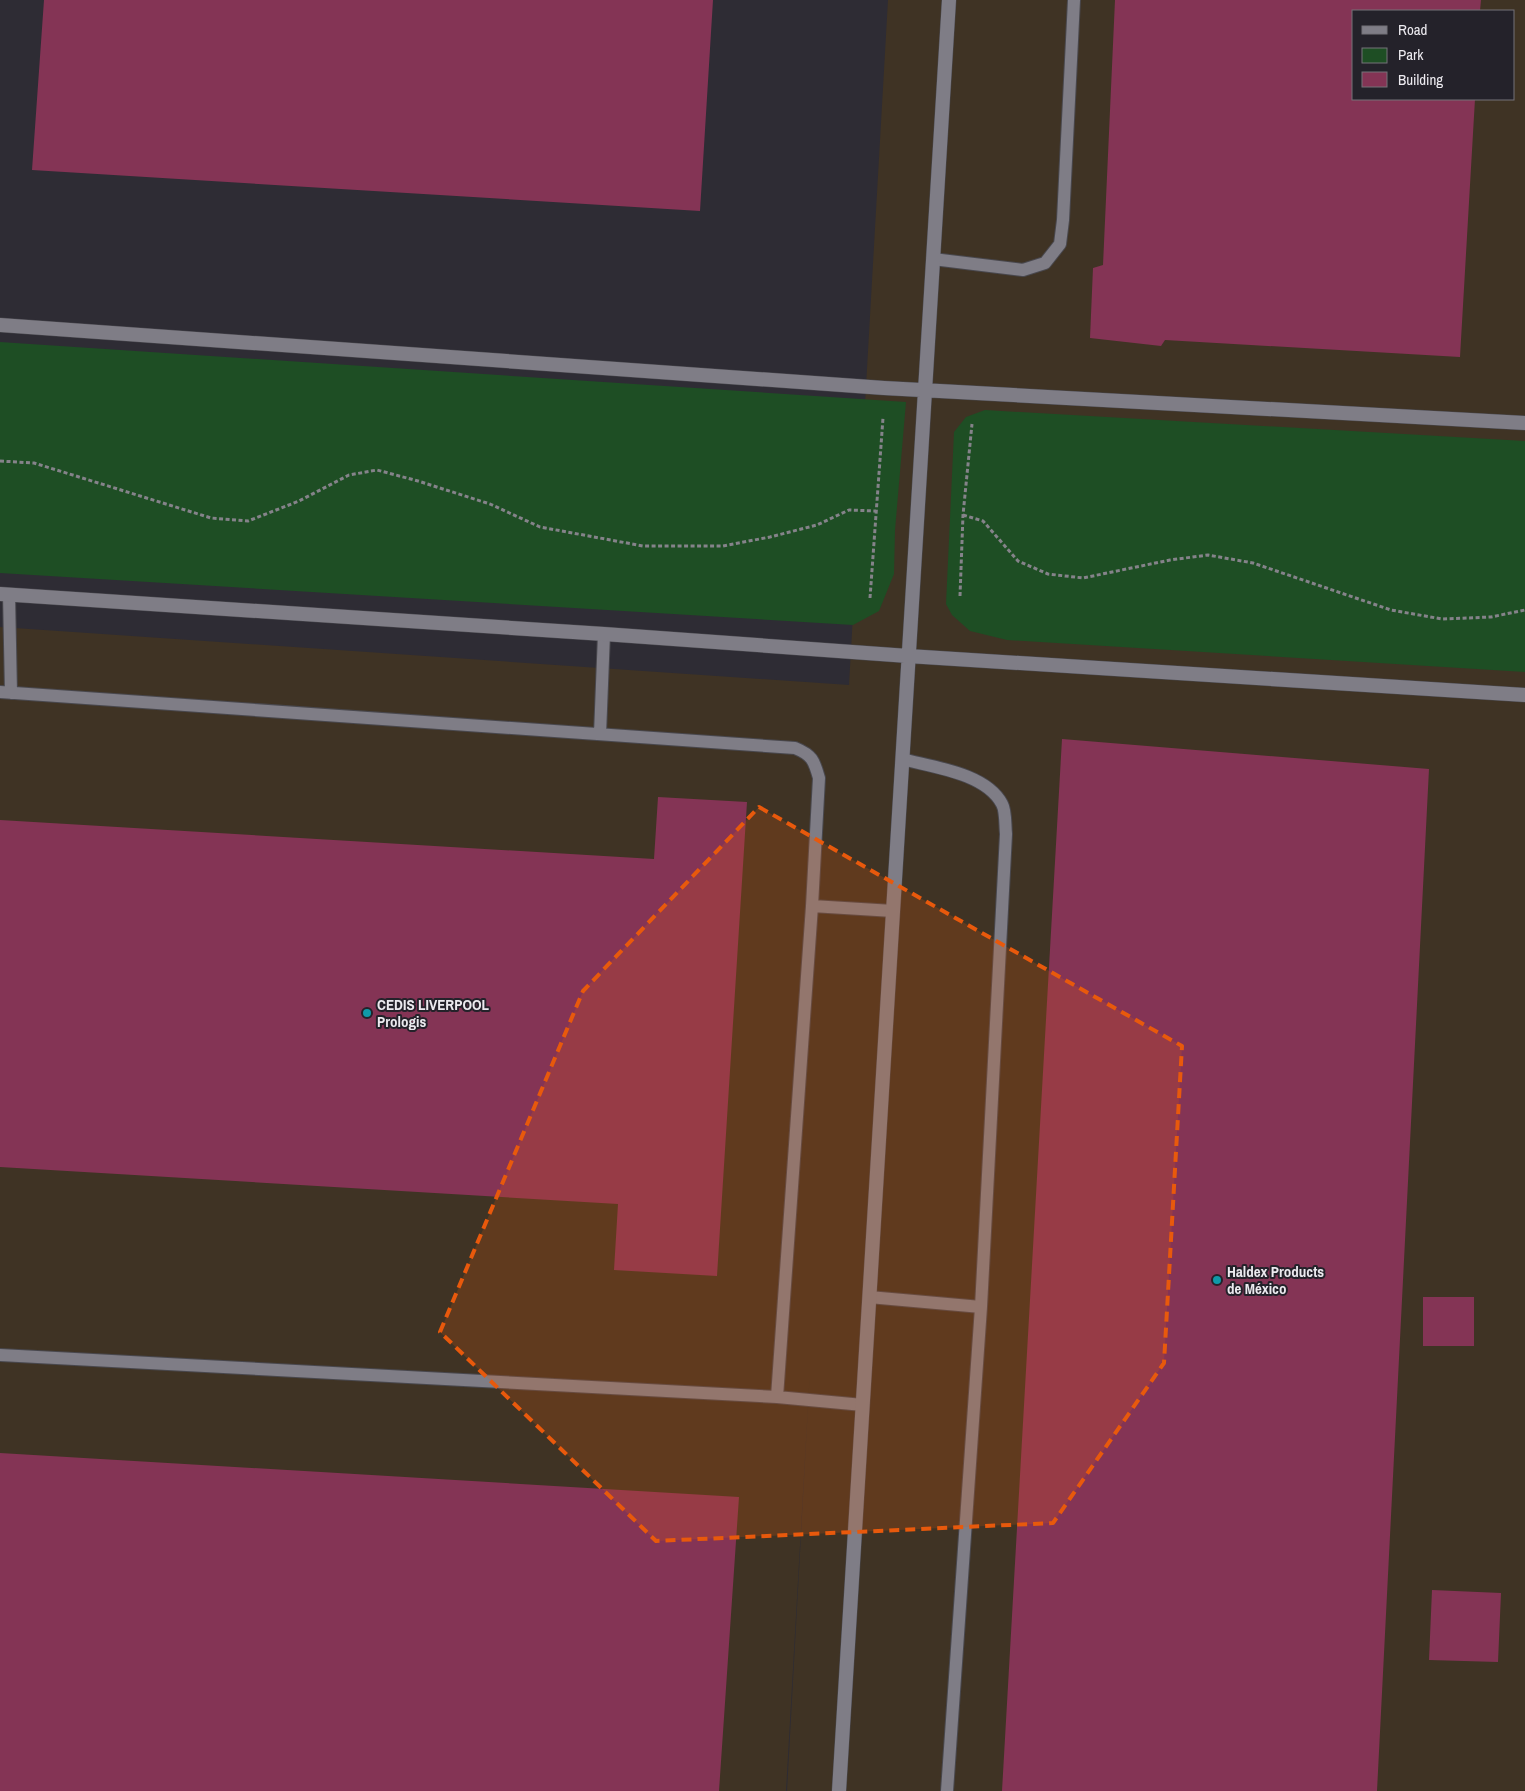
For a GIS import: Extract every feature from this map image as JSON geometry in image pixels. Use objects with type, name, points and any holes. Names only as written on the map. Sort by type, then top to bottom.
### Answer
[{"type":"street","points":[[839,1791],[949,0]]},
{"type":"street","points":[[0,324],[925,391],[1525,423]]},
{"type":"street","points":[[4,594],[908,656],[1525,695]]},
{"type":"lane","points":[[933,259],[1023,270],[1044,263],[1060,244],[1063,220],[1074,0]]},
{"type":"lane","points":[[4,594],[6,692],[795,748],[808,753],[815,764],[819,778],[812,906],[777,1397]]},
{"type":"lane","points":[[600,734],[604,634]]},
{"type":"lane","points":[[902,759],[970,778],[991,790],[1003,805],[1006,834],[981,1307],[947,1791]]},
{"type":"lane","points":[[812,906],[893,911]]},
{"type":"lane","points":[[869,1297],[981,1307]]},
{"type":"lane","points":[[0,1355],[777,1397],[862,1404]]},
{"type":"path","points":[[870,598],[883,418]]},
{"type":"path","points":[[960,596],[962,515],[972,424]]},
{"type":"path","points":[[0,461],[34,463],[211,518],[248,521],[299,501],[349,475],[377,470],[490,504],[540,527],[643,546],[723,546],[817,525],[849,510],[876,511]]},
{"type":"path","points":[[962,515],[983,521],[1018,561],[1048,574],[1084,578],[1170,560],[1208,555],[1253,562],[1392,610],[1442,619],[1491,617],[1525,610]]},
{"type":"highlighted area","points":[[759,807],[1182,1046],[1164,1363],[1053,1523],[656,1541],[440,1332],[583,991]]},
{"type":"shaded area","points":[[888,0],[1525,0],[1525,1791],[787,1791],[810,1370],[786,1791],[0,1791],[0,627],[849,685]]},
{"type":"green space","points":[[0,342],[906,402],[895,530],[894,574],[879,611],[853,625],[0,573]]},
{"type":"green space","points":[[985,410],[1525,441],[1525,672],[1007,640],[970,631],[952,615],[946,604],[954,432],[966,417]]},
{"type":"building","points":[[44,0],[713,0],[700,211],[32,170]]},
{"type":"building","points":[[1115,0],[1481,0],[1480,10],[1352,10],[1352,100],[1475,100],[1460,357],[1165,340],[1161,346],[1090,338],[1093,268],[1103,265]]},
{"type":"building","name":"Haldex Products de México","points":[[1062,739],[1429,769],[1377,1791],[1002,1791]]},
{"type":"building","name":"CEDIS LIVERPOOL Prologis","points":[[658,797],[747,802],[717,1276],[614,1270],[618,1204],[0,1167],[0,820],[654,859]]},
{"type":"building","points":[[1423,1297],[1474,1297],[1474,1346],[1423,1346]]},
{"type":"building","points":[[0,1453],[739,1497],[719,1791],[0,1791]]},
{"type":"building","points":[[1432,1590],[1501,1593],[1498,1662],[1429,1660]]},
{"type":"place","name":"CEDIS LIVERPOOL Prologis","points":[[367,1013]]},
{"type":"place","name":"Haldex Products de México","points":[[1217,1280]]}]
